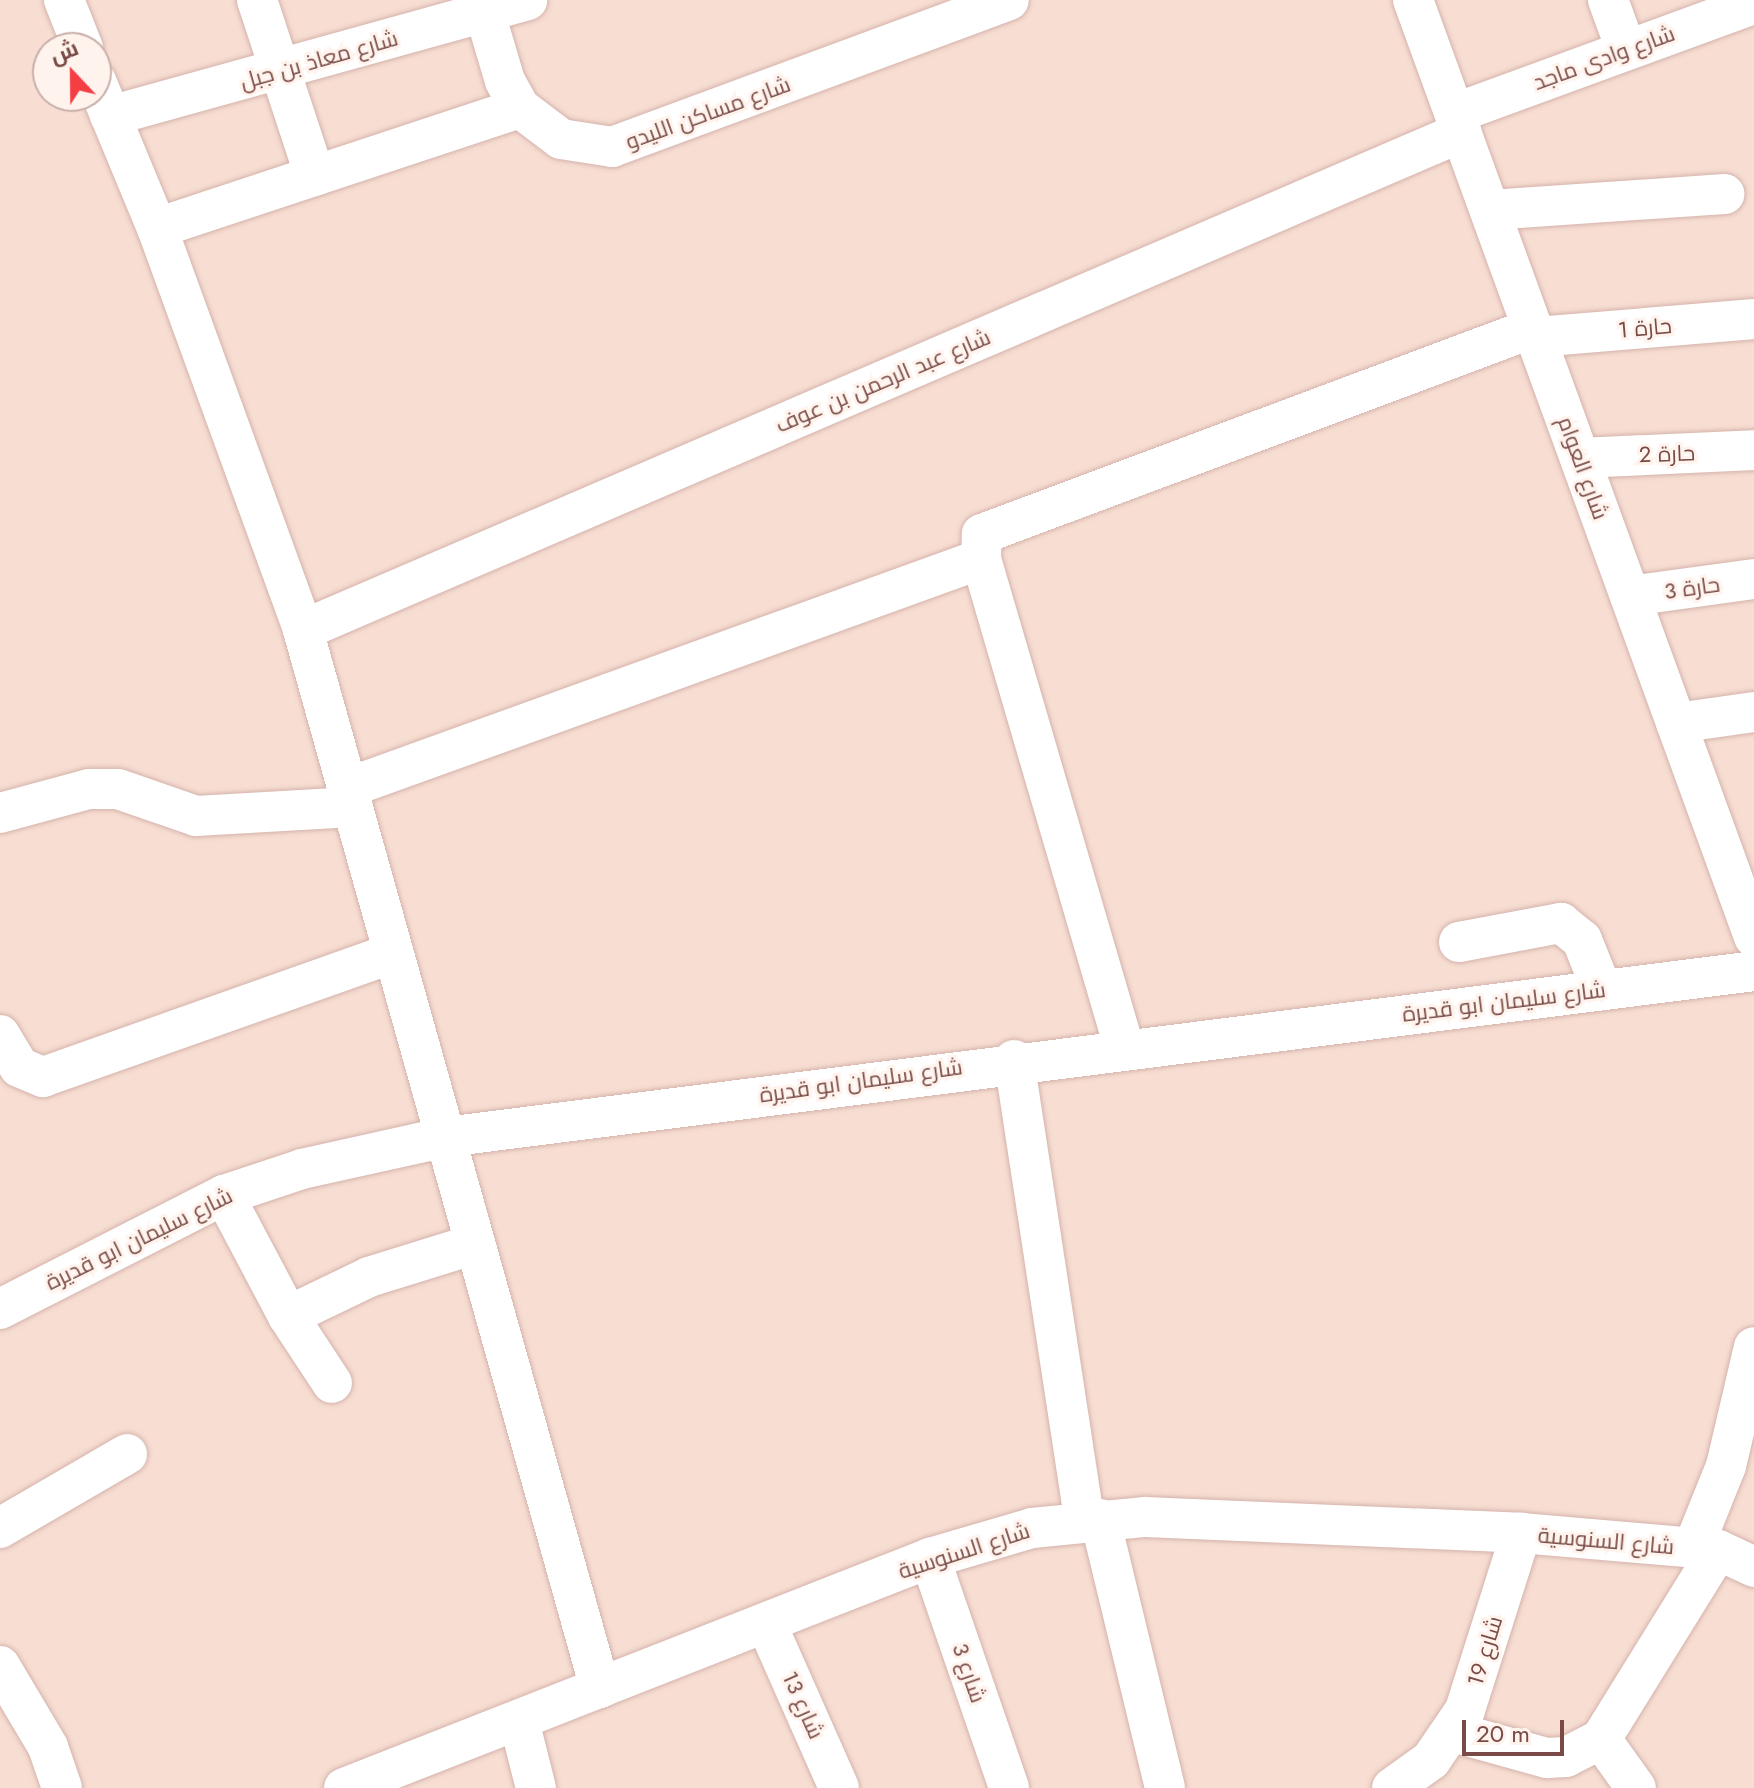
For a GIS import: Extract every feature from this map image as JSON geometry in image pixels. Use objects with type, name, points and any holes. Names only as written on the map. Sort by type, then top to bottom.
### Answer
[{"type":"street","points":[[64,0],[77,32]]},
{"type":"street","points":[[257,0],[315,176]]},
{"type":"street","name":"شارع معاذ بن جبل","points":[[112,97],[280,72],[483,7],[527,0]]},
{"type":"street","name":"شارع مساكن الليدو","points":[[483,7],[505,81],[520,108],[561,139],[586,146],[637,142],[1009,0]]},
{"type":"street","name":"شارع العوام","points":[[1413,0],[1754,937]]},
{"type":"street","points":[[1608,0],[1626,49]]},
{"type":"street","name":"شارع وادى ماجد","points":[[1459,123],[1626,49],[1754,4]]},
{"type":"street","points":[[157,228],[520,108]]},
{"type":"street","points":[[109,112],[157,228],[303,630],[600,1688]]},
{"type":"street","name":"شارع عبد الرحمن بن عوف","points":[[303,630],[1459,123]]},
{"type":"street","points":[[1490,210],[1724,194]]},
{"type":"street","name":"حارة 1","points":[[981,559],[978,544],[990,527],[1534,333],[1754,319]]},
{"type":"street","name":"حارة 2","points":[[1580,458],[1754,450]]},
{"type":"street","points":[[0,813],[89,789],[118,789],[196,816],[350,798],[981,559],[1124,1047]]},
{"type":"street","name":"حارة 3","points":[[1630,596],[1754,579]]},
{"type":"street","points":[[1676,723],[1754,712]]},
{"type":"street","points":[[1459,942],[1561,923],[1582,940],[1602,990]]},
{"type":"street","points":[[0,1035],[19,1067],[43,1077],[393,953]]},
{"type":"street","name":"شارع سليمان ابو قديرة","points":[[0,1309],[224,1195],[302,1169],[446,1137],[1014,1060],[1754,971]]},
{"type":"street","points":[[1014,1060],[1092,1520],[1165,1788]]},
{"type":"street","points":[[224,1195],[288,1316],[332,1383]]},
{"type":"street","points":[[288,1316],[369,1277],[475,1244]]},
{"type":"street","points":[[1453,1732],[1547,1758],[1566,1757],[1601,1739],[1722,1546],[1726,1466],[1754,1347]]},
{"type":"street","points":[[0,1528],[127,1454]]},
{"type":"street","name":"شارع السنوسية","points":[[344,1788],[930,1558],[1032,1528],[1092,1520],[1521,1533],[1722,1546],[1754,1567]]},
{"type":"street","name":"شارع 19","points":[[1392,1788],[1431,1760],[1453,1732],[1521,1533]]},
{"type":"street","name":"شارع 3","points":[[930,1558],[1009,1788]]},
{"type":"street","name":"شارع 13","points":[[766,1623],[839,1788]]},
{"type":"street","points":[[0,1666],[48,1747],[62,1788]]},
{"type":"street","points":[[519,1721],[536,1788]]},
{"type":"street","points":[[1601,1739],[1636,1788]]},
{"type":"shaded area","points":[[0,0],[1754,0],[1754,1788],[0,1788]]}]
